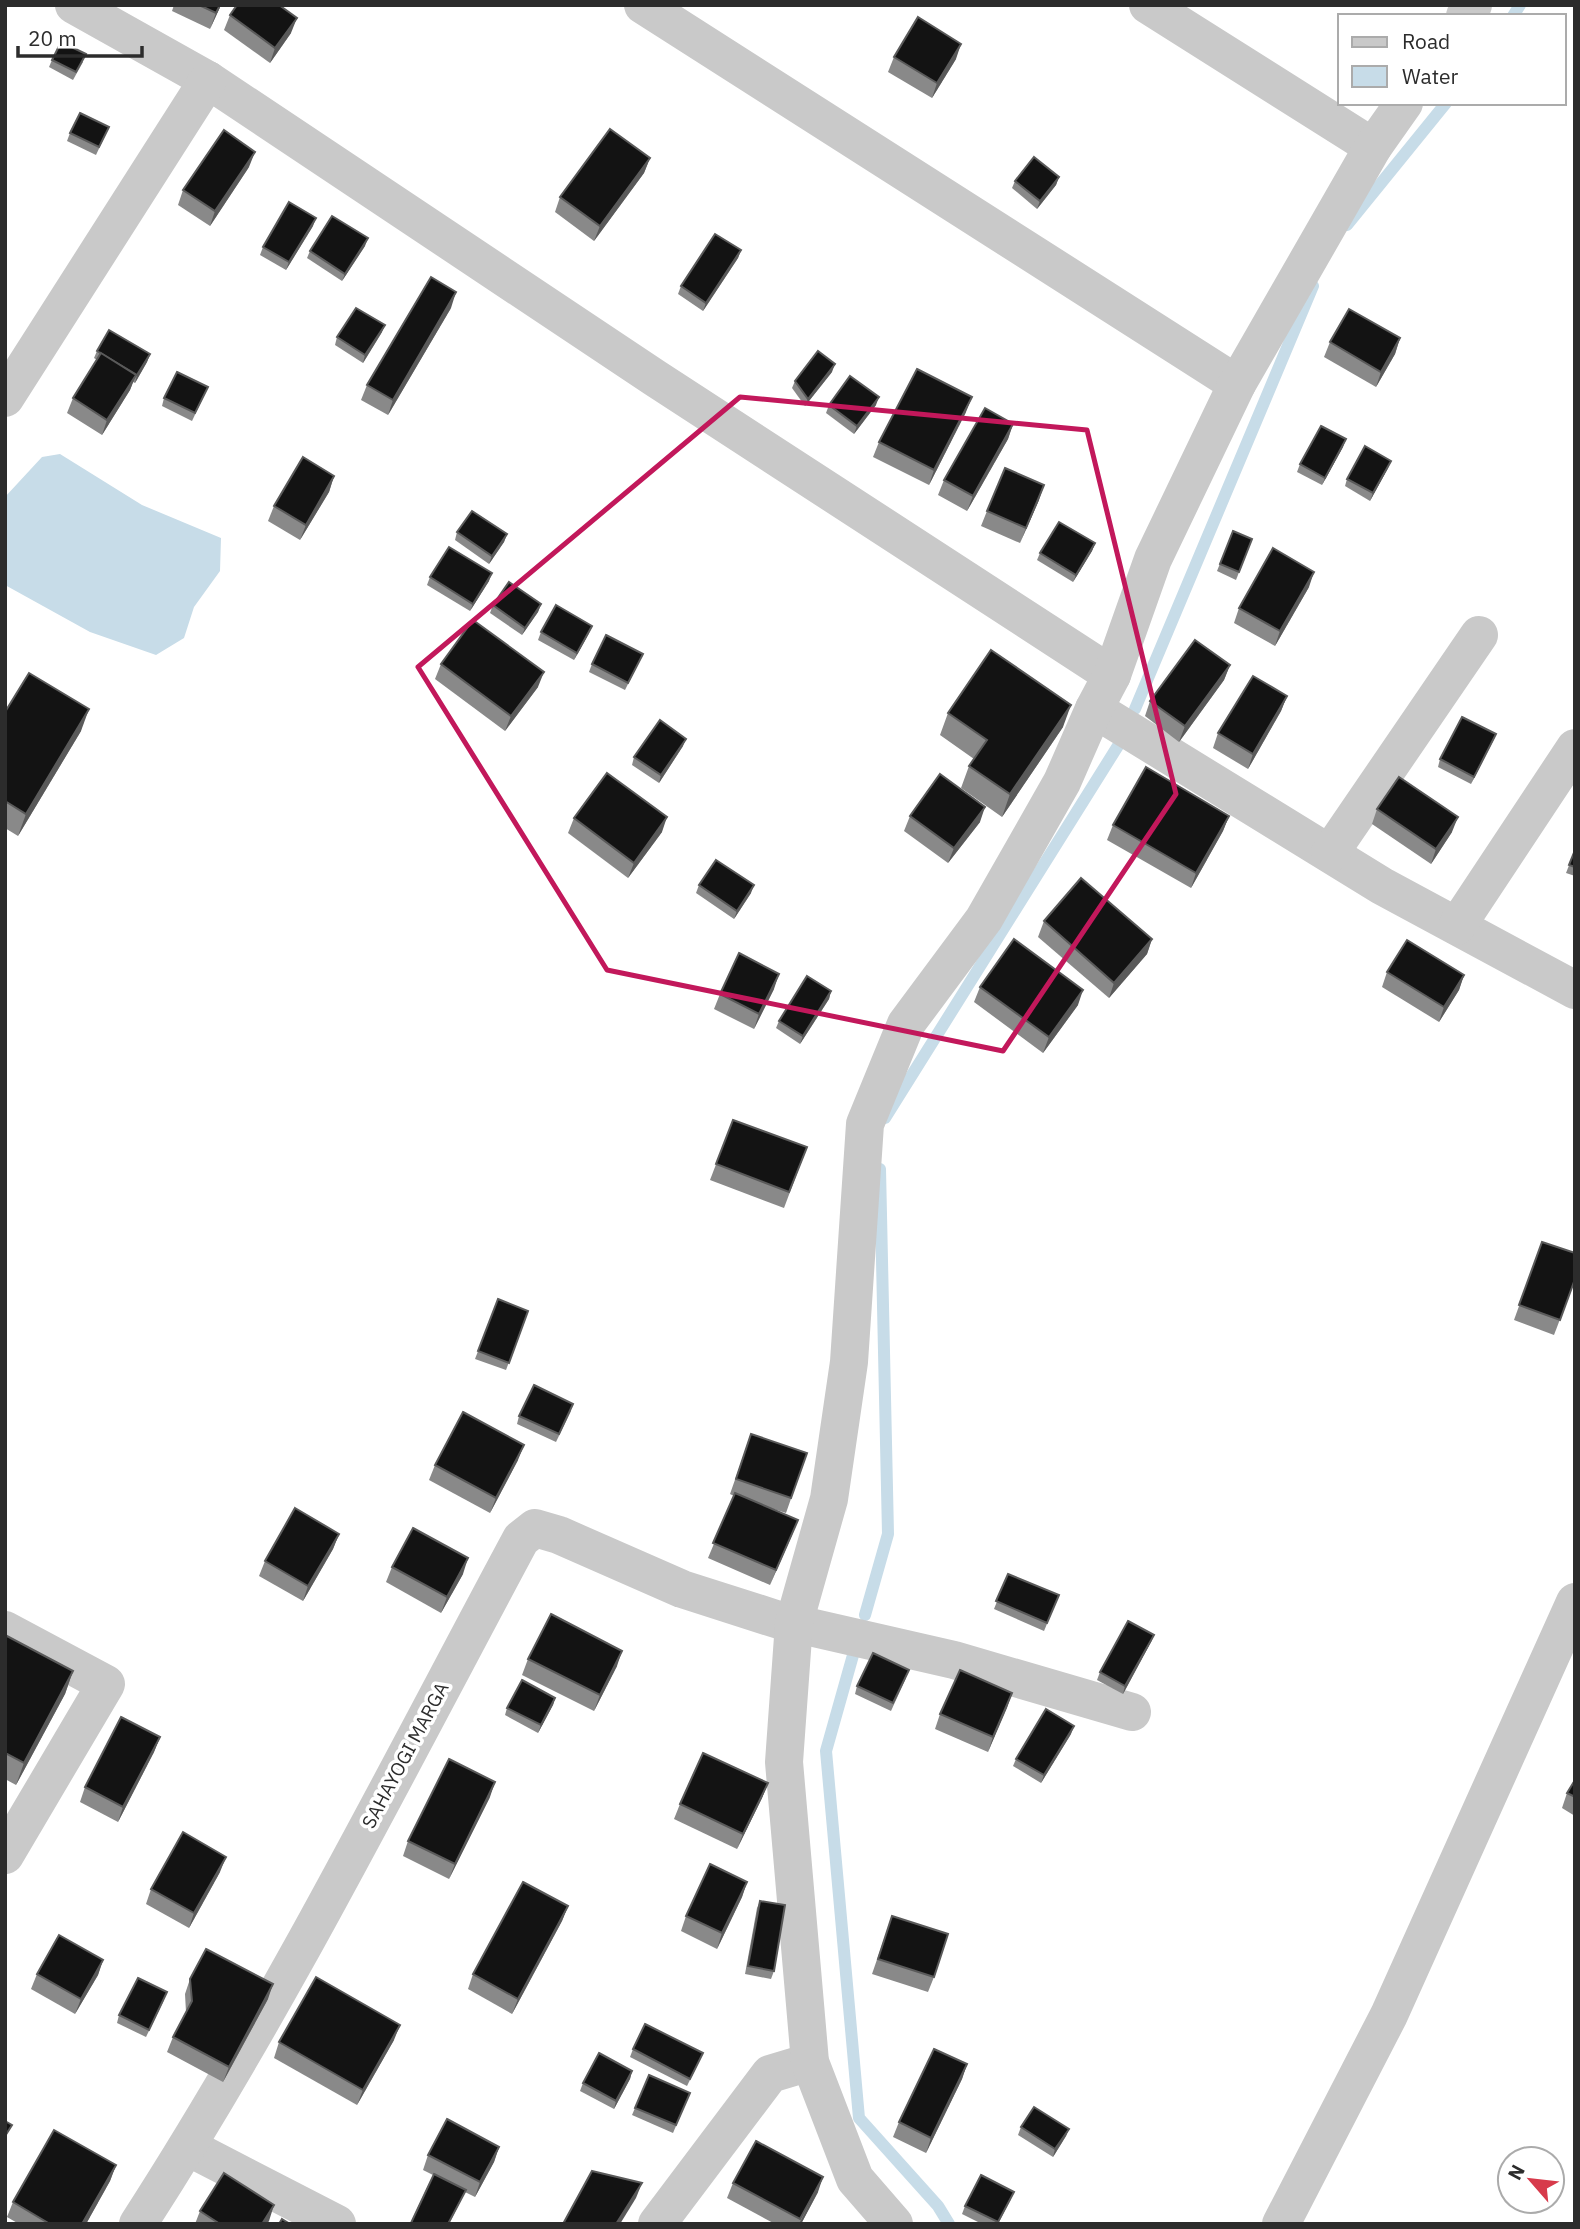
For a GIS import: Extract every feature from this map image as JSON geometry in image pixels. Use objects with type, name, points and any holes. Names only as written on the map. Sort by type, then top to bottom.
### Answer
[{"type":"street","points":[[75,5],[208,80],[644,370],[1112,675]]},
{"type":"street","points":[[643,5],[1237,384]]},
{"type":"street","points":[[1148,5],[1373,147]]},
{"type":"street","points":[[5,398],[208,80]]},
{"type":"street","points":[[894,2224],[855,2179],[810,2062],[784,1762],[794,1623],[829,1499],[849,1362],[866,1124],[906,1024],[984,919],[1062,782],[1112,675],[1153,559],[1237,384],[1373,147],[1403,105]]},
{"type":"street","points":[[1330,853],[1479,635]]},
{"type":"street","points":[[1094,709],[1381,886],[1575,990]]},
{"type":"street","points":[[1457,926],[1575,748]]},
{"type":"street","name":"SAHAYOGI MARGA","points":[[138,2224],[187,2147],[302,1947],[520,1539],[535,1528],[559,1535],[682,1590],[794,1623]]},
{"type":"street","points":[[1281,2224],[1389,2015],[1575,1602]]},
{"type":"street","points":[[794,1623],[954,1660],[1132,1712]]},
{"type":"street","points":[[5,1630],[106,1684],[5,1855]]},
{"type":"street","points":[[657,2224],[769,2074],[810,2062]]},
{"type":"street","points":[[187,2147],[337,2224]]},
{"type":"highlighted area","points":[[740,397],[1087,430],[1176,794],[1003,1051],[607,970],[418,667]]},
{"type":"water","points":[[60,454],[142,505],[221,538],[220,571],[194,607],[184,638],[156,655],[90,632],[5,585],[5,497],[42,457]]},
{"type":"building","points":[[199,5],[220,5],[216,13]]},
{"type":"building","points":[[237,5],[279,5],[297,18],[275,48],[230,15]]},
{"type":"building","points":[[918,17],[961,44],[937,83],[894,57]]},
{"type":"building","points":[[61,42],[86,54],[76,72],[52,60]]},
{"type":"building","points":[[80,113],[109,127],[99,147],[70,133]]},
{"type":"building","points":[[610,129],[650,158],[600,226],[560,197]]},
{"type":"building","points":[[224,130],[255,152],[215,211],[183,190]]},
{"type":"building","points":[[1034,157],[1059,177],[1040,201],[1015,181]]},
{"type":"building","points":[[289,202],[316,218],[289,262],[263,247]]},
{"type":"building","points":[[332,216],[368,238],[345,274],[310,251]]},
{"type":"building","points":[[715,234],[741,250],[706,303],[681,286]]},
{"type":"building","points":[[431,277],[456,292],[393,400],[367,385]]},
{"type":"building","points":[[356,308],[385,325],[365,355],[337,337]]},
{"type":"building","points":[[1349,309],[1400,338],[1381,372],[1330,342]]},
{"type":"building","points":[[109,330],[150,354],[137,375],[97,351]]},
{"type":"building","points":[[818,351],[835,364],[808,399],[795,381]]},
{"type":"building","points":[[101,353],[136,375],[107,420],[73,398]]},
{"type":"building","points":[[917,369],[972,397],[934,470],[879,442]]},
{"type":"building","points":[[177,372],[208,387],[195,413],[164,398]]},
{"type":"building","points":[[850,376],[879,397],[857,426],[829,405]]},
{"type":"building","points":[[985,408],[1013,424],[973,496],[944,480]]},
{"type":"building","points":[[1321,426],[1346,439],[1325,478],[1300,464]]},
{"type":"building","points":[[1365,446],[1391,461],[1373,493],[1347,479]]},
{"type":"building","points":[[303,457],[334,476],[306,525],[274,506]]},
{"type":"building","points":[[1005,468],[1044,485],[1026,528],[987,511]]},
{"type":"building","points":[[472,511],[507,534],[492,556],[457,532]]},
{"type":"building","points":[[1059,522],[1095,543],[1076,575],[1040,553]]},
{"type":"building","points":[[1233,531],[1252,539],[1239,572],[1220,564]]},
{"type":"building","points":[[449,547],[492,573],[473,604],[430,577]]},
{"type":"building","points":[[1273,548],[1314,572],[1280,631],[1239,608]]},
{"type":"building","points":[[509,582],[541,604],[525,628],[493,605]]},
{"type":"building","points":[[556,605],[592,626],[577,653],[541,632]]},
{"type":"building","points":[[473,620],[544,672],[511,716],[441,664]]},
{"type":"building","points":[[606,635],[643,654],[628,683],[592,664]]},
{"type":"building","points":[[1195,640],[1230,665],[1185,726],[1150,701]]},
{"type":"building","points":[[991,650],[1071,705],[1010,794],[969,766],[987,740],[948,713]]},
{"type":"building","points":[[29,673],[89,709],[26,814],[5,801],[5,712]]},
{"type":"building","points":[[1253,676],[1287,696],[1253,754],[1218,733]]},
{"type":"building","points":[[1462,717],[1496,734],[1474,777],[1440,759]]},
{"type":"building","points":[[660,720],[686,739],[661,775],[634,757]]},
{"type":"building","points":[[1146,767],[1229,816],[1196,873],[1113,825]]},
{"type":"building","points":[[607,773],[667,817],[634,863],[574,818]]},
{"type":"building","points":[[940,774],[985,807],[954,848],[910,816]]},
{"type":"building","points":[[1399,777],[1458,817],[1436,849],[1377,809]]},
{"type":"building","points":[[1575,850],[1575,867],[1569,865]]},
{"type":"building","points":[[716,860],[754,885],[737,911],[699,885]]},
{"type":"building","points":[[1081,878],[1152,939],[1114,983],[1044,921]]},
{"type":"building","points":[[1014,939],[1083,990],[1049,1037],[980,987]]},
{"type":"building","points":[[1407,940],[1464,975],[1444,1007],[1387,972]]},
{"type":"building","points":[[739,953],[779,974],[759,1014],[720,994]]},
{"type":"building","points":[[807,976],[831,991],[803,1036],[779,1021]]},
{"type":"building","points":[[733,1120],[807,1147],[789,1192],[716,1164]]},
{"type":"building","points":[[1542,1242],[1575,1253],[1575,1279],[1560,1320],[1519,1305]]},
{"type":"building","points":[[498,1299],[528,1311],[509,1363],[478,1351]]},
{"type":"building","points":[[534,1385],[573,1404],[559,1434],[519,1416]]},
{"type":"building","points":[[463,1412],[524,1445],[496,1498],[435,1465]]},
{"type":"building","points":[[751,1434],[807,1453],[791,1498],[736,1479]]},
{"type":"building","points":[[735,1493],[798,1520],[776,1570],[713,1543]]},
{"type":"building","points":[[295,1508],[339,1534],[308,1586],[265,1561]]},
{"type":"building","points":[[413,1528],[468,1558],[447,1597],[392,1567]]},
{"type":"building","points":[[1008,1574],[1059,1595],[1047,1623],[996,1601]]},
{"type":"building","points":[[551,1614],[622,1651],[600,1695],[528,1659]]},
{"type":"building","points":[[1128,1621],[1154,1635],[1125,1686],[1100,1672]]},
{"type":"building","points":[[5,1635],[73,1671],[24,1763],[5,1753]]},
{"type":"building","points":[[873,1653],[909,1670],[893,1703],[857,1686]]},
{"type":"building","points":[[960,1670],[1012,1693],[993,1737],[940,1714]]},
{"type":"building","points":[[522,1680],[555,1698],[541,1725],[507,1708]]},
{"type":"building","points":[[1046,1709],[1074,1726],[1044,1775],[1016,1759]]},
{"type":"building","points":[[121,1717],[160,1737],[123,1807],[85,1787]]},
{"type":"building","points":[[703,1753],[768,1783],[743,1834],[680,1804]]},
{"type":"building","points":[[449,1759],[495,1782],[455,1864],[408,1841]]},
{"type":"building","points":[[1575,1780],[1575,1797],[1567,1793]]},
{"type":"building","points":[[183,1832],[226,1857],[194,1913],[151,1889]]},
{"type":"building","points":[[710,1864],[747,1882],[722,1933],[686,1916]]},
{"type":"building","points":[[523,1882],[568,1906],[518,1999],[473,1974]]},
{"type":"building","points":[[760,1901],[785,1905],[774,1971],[748,1966]]},
{"type":"building","points":[[892,1916],[948,1934],[934,1977],[878,1959]]},
{"type":"building","points":[[59,1935],[103,1960],[81,1999],[37,1974]]},
{"type":"building","points":[[206,1949],[273,1984],[229,2067],[173,2037],[192,2001],[190,1979]]},
{"type":"building","points":[[316,1977],[400,2025],[363,2090],[279,2042]]},
{"type":"building","points":[[138,1978],[167,1992],[149,2030],[119,2015]]},
{"type":"building","points":[[645,2024],[703,2053],[690,2079],[633,2049]]},
{"type":"building","points":[[934,2049],[967,2064],[931,2138],[899,2122]]},
{"type":"building","points":[[599,2053],[632,2071],[616,2101],[583,2083]]},
{"type":"building","points":[[649,2075],[690,2093],[676,2125],[635,2108]]},
{"type":"building","points":[[1034,2107],[1069,2129],[1055,2149],[1021,2127]]},
{"type":"building","points":[[447,2119],[499,2147],[480,2182],[428,2155]]},
{"type":"building","points":[[5,2121],[12,2125],[5,2136]]},
{"type":"building","points":[[54,2130],[116,2165],[82,2224],[50,2224],[13,2202]]},
{"type":"building","points":[[756,2141],[823,2177],[800,2219],[733,2183]]},
{"type":"building","points":[[592,2171],[642,2183],[616,2224],[563,2224]]},
{"type":"building","points":[[224,2173],[274,2205],[262,2224],[220,2224],[200,2211]]},
{"type":"building","points":[[434,2174],[466,2190],[448,2224],[413,2224],[411,2223]]},
{"type":"building","points":[[981,2175],[1014,2192],[998,2222],[965,2206]]},
{"type":"waterway","points":[[1514,14],[1520,5]]},
{"type":"waterway","points":[[1347,225],[1444,105]]},
{"type":"waterway","points":[[1135,709],[1313,286]]},
{"type":"waterway","points":[[885,1118],[1121,741]]},
{"type":"waterway","points":[[865,1615],[888,1534],[880,1169]]},
{"type":"waterway","points":[[857,1641],[826,1751],[859,2118],[938,2206],[949,2224]]}]
